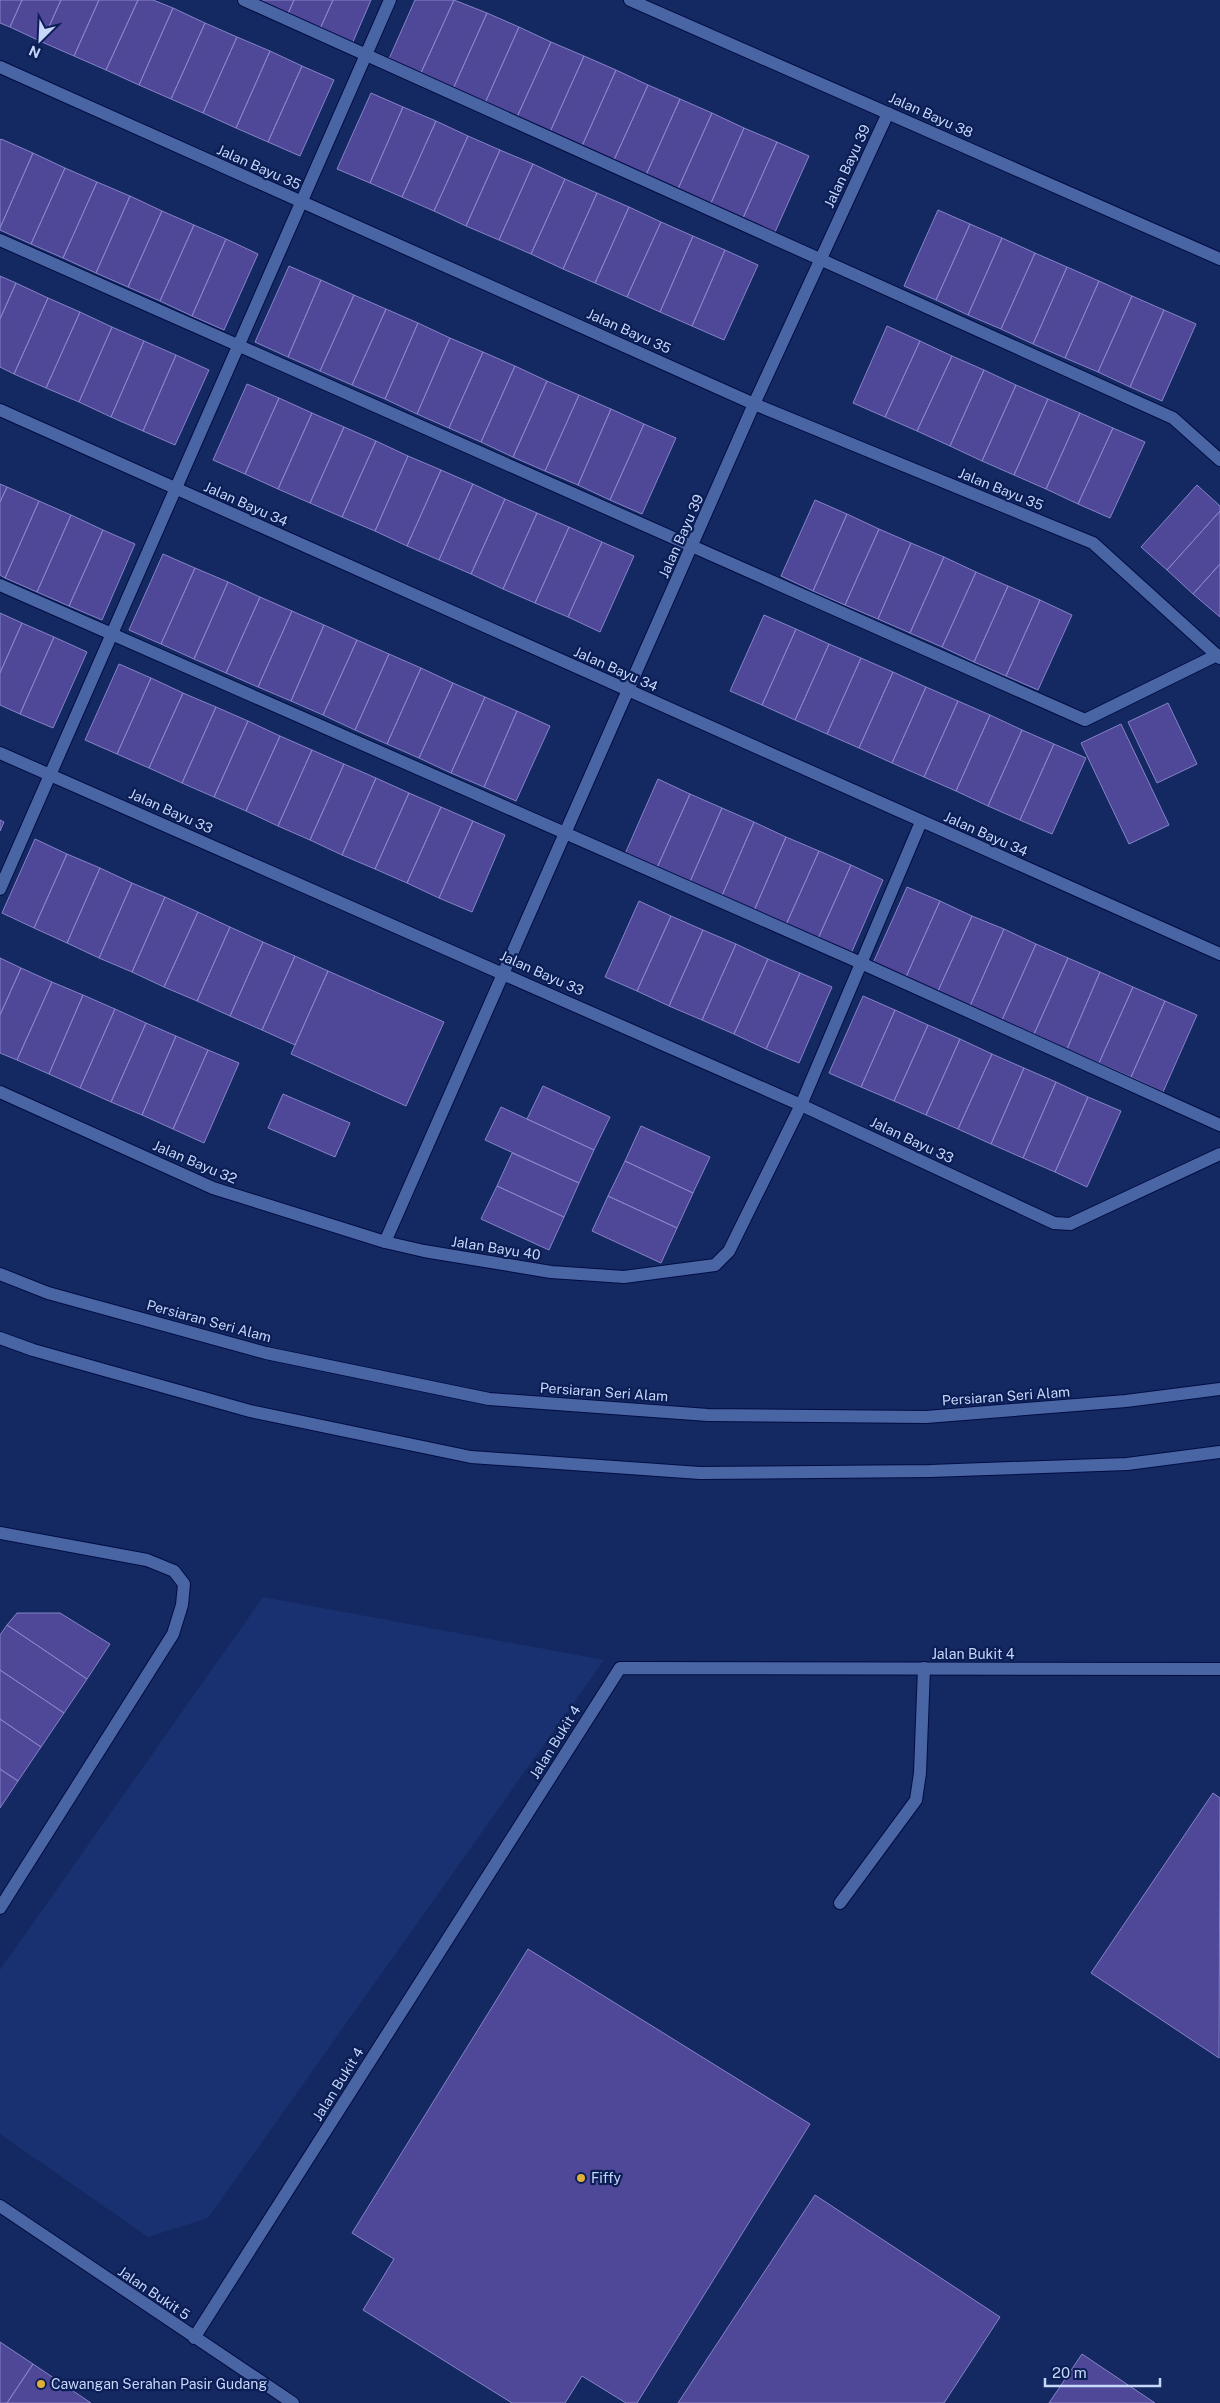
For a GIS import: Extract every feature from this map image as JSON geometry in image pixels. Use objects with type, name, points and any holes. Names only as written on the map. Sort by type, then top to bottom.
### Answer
[{"type":"street","points":[[244,0],[1173,418],[1220,460]]},
{"type":"street","points":[[0,889],[390,0]]},
{"type":"street","name":"Jalan Bayu 38","points":[[630,0],[1220,259]]},
{"type":"street","name":"Jalan Bayu 35","points":[[0,68],[754,404],[1093,543],[1218,657]]},
{"type":"street","name":"Jalan Bayu 39","points":[[503,973],[629,692],[754,404],[888,113]]},
{"type":"street","points":[[0,240],[1085,720],[1218,657]]},
{"type":"street","name":"Jalan Bayu 34","points":[[0,410],[1220,954]]},
{"type":"street","points":[[0,585],[861,963],[1220,1125]]},
{"type":"street","name":"Jalan Bayu 33","points":[[0,753],[801,1105],[1054,1222],[1070,1224],[1220,1154]]},
{"type":"street","name":"Jalan Bayu 40","points":[[385,1242],[424,1251],[551,1272],[606,1276],[624,1277],[715,1265],[729,1251],[801,1105],[921,822]]},
{"type":"street","points":[[385,1242],[503,973]]},
{"type":"street","name":"Jalan Bayu 32","points":[[0,1092],[213,1188],[385,1242]]},
{"type":"street","name":"Persiaran Seri Alam","points":[[0,1274],[48,1293],[266,1353],[489,1398],[708,1414],[926,1417],[1126,1401],[1220,1389]]},
{"type":"street","points":[[0,1338],[33,1350],[250,1411],[471,1457],[710,1473],[930,1471],[1127,1464],[1220,1452]]},
{"type":"street","points":[[0,1533],[147,1560],[174,1571],[184,1584],[182,1605],[173,1634],[0,1908]]},
{"type":"street","name":"Jalan Bukit 4","points":[[194,2338],[620,1668],[1220,1669]]},
{"type":"street","points":[[840,1903],[916,1800],[920,1773],[924,1668]]},
{"type":"street","name":"Jalan Bukit 5","points":[[0,2206],[293,2403]]},
{"type":"shaded area","points":[[263,1597],[604,1660],[208,2218],[148,2237],[0,2134],[0,1970]]},
{"type":"building","points":[[0,0],[22,0],[10,27],[0,23]]},
{"type":"building","points":[[22,0],[61,0],[42,42],[10,27]]},
{"type":"building","points":[[61,0],[99,0],[74,56],[42,42]]},
{"type":"building","points":[[99,0],[138,0],[106,70],[74,56]]},
{"type":"building","points":[[138,0],[153,0],[173,8],[139,85],[106,70]]},
{"type":"building","points":[[256,0],[294,0],[287,16]]},
{"type":"building","points":[[294,0],[333,0],[319,31],[287,16]]},
{"type":"building","points":[[333,0],[371,0],[352,44],[319,31]]},
{"type":"building","points":[[415,0],[454,0],[420,75],[388,61]]},
{"type":"building","points":[[454,0],[487,13],[453,89],[420,75]]},
{"type":"building","points":[[173,8],[205,23],[171,99],[139,85]]},
{"type":"building","points":[[487,13],[519,27],[485,103],[453,89]]},
{"type":"building","points":[[205,23],[237,37],[203,113],[171,99]]},
{"type":"building","points":[[519,27],[551,42],[517,117],[485,103]]},
{"type":"building","points":[[237,37],[270,51],[236,128],[203,113]]},
{"type":"building","points":[[551,42],[584,56],[550,132],[517,117]]},
{"type":"building","points":[[270,51],[302,66],[268,142],[236,128]]},
{"type":"building","points":[[584,56],[616,70],[582,146],[550,132]]},
{"type":"building","points":[[302,66],[334,80],[300,156],[268,142]]},
{"type":"building","points":[[616,70],[648,85],[614,160],[582,146]]},
{"type":"building","points":[[648,85],[680,99],[646,175],[614,160]]},
{"type":"building","points":[[371,93],[403,107],[370,183],[337,169]]},
{"type":"building","points":[[680,99],[712,113],[678,189],[646,175]]},
{"type":"building","points":[[403,107],[436,121],[402,197],[370,183]]},
{"type":"building","points":[[712,113],[744,128],[711,203],[678,189]]},
{"type":"building","points":[[436,121],[468,136],[434,211],[402,197]]},
{"type":"building","points":[[744,128],[777,142],[743,218],[711,203]]},
{"type":"building","points":[[468,136],[500,150],[466,226],[434,211]]},
{"type":"building","points":[[0,140],[33,153],[0,228]]},
{"type":"building","points":[[777,142],[809,156],[775,232],[743,218]]},
{"type":"building","points":[[500,150],[533,164],[499,240],[466,226]]},
{"type":"building","points":[[33,153],[65,168],[31,244],[0,230],[0,228]]},
{"type":"building","points":[[533,164],[565,179],[531,254],[499,240]]},
{"type":"building","points":[[65,168],[97,182],[63,258],[31,244]]},
{"type":"building","points":[[565,179],[597,193],[563,269],[531,254]]},
{"type":"building","points":[[97,182],[130,196],[96,273],[63,258]]},
{"type":"building","points":[[597,193],[629,207],[595,283],[563,269]]},
{"type":"building","points":[[130,196],[162,211],[128,287],[96,273]]},
{"type":"building","points":[[629,207],[661,222],[627,297],[595,283]]},
{"type":"building","points":[[938,210],[970,224],[936,300],[904,286]]},
{"type":"building","points":[[162,211],[194,225],[160,301],[128,287]]},
{"type":"building","points":[[661,222],[693,236],[660,312],[627,297]]},
{"type":"building","points":[[970,224],[1002,238],[968,315],[936,300]]},
{"type":"building","points":[[194,225],[226,239],[192,316],[160,301]]},
{"type":"building","points":[[693,236],[725,250],[692,326],[660,312]]},
{"type":"building","points":[[1002,238],[1035,253],[1001,329],[968,315]]},
{"type":"building","points":[[226,239],[258,254],[224,330],[192,316]]},
{"type":"building","points":[[725,250],[758,265],[724,340],[692,326]]},
{"type":"building","points":[[1035,253],[1067,267],[1033,344],[1001,329]]},
{"type":"building","points":[[289,266],[321,280],[288,357],[255,342]]},
{"type":"building","points":[[1067,267],[1099,281],[1065,358],[1033,344]]},
{"type":"building","points":[[0,276],[16,283],[0,319]]},
{"type":"building","points":[[321,280],[354,295],[320,371],[288,357]]},
{"type":"building","points":[[1099,281],[1132,296],[1098,372],[1065,358]]},
{"type":"building","points":[[16,283],[48,298],[14,374],[0,367],[0,319]]},
{"type":"building","points":[[354,295],[386,309],[352,385],[320,371]]},
{"type":"building","points":[[1132,296],[1164,310],[1130,387],[1098,372]]},
{"type":"building","points":[[48,298],[80,312],[46,388],[14,374]]},
{"type":"building","points":[[386,309],[418,323],[385,399],[352,385]]},
{"type":"building","points":[[1164,310],[1196,324],[1162,401],[1130,387]]},
{"type":"building","points":[[80,312],[112,327],[79,402],[46,388]]},
{"type":"building","points":[[418,323],[450,338],[417,414],[385,399]]},
{"type":"building","points":[[887,326],[920,341],[885,417],[853,403]]},
{"type":"building","points":[[112,327],[144,341],[111,417],[79,402]]},
{"type":"building","points":[[450,338],[483,352],[449,428],[417,414]]},
{"type":"building","points":[[144,341],[176,355],[143,431],[111,417]]},
{"type":"building","points":[[920,341],[952,356],[917,431],[885,417]]},
{"type":"building","points":[[483,352],[515,366],[481,442],[449,428]]},
{"type":"building","points":[[176,355],[209,370],[175,445],[143,431]]},
{"type":"building","points":[[952,356],[984,370],[950,446],[917,431]]},
{"type":"building","points":[[515,366],[547,381],[513,457],[481,442]]},
{"type":"building","points":[[984,370],[1016,385],[982,461],[950,446]]},
{"type":"building","points":[[547,381],[579,395],[545,471],[513,457]]},
{"type":"building","points":[[247,384],[279,398],[245,474],[213,460]]},
{"type":"building","points":[[1016,385],[1048,399],[1014,475],[982,461]]},
{"type":"building","points":[[579,395],[611,409],[578,485],[545,471]]},
{"type":"building","points":[[279,398],[312,413],[278,489],[245,474]]},
{"type":"building","points":[[1048,399],[1080,413],[1046,489],[1014,475]]},
{"type":"building","points":[[611,409],[644,424],[610,500],[578,485]]},
{"type":"building","points":[[312,413],[344,427],[310,503],[278,489]]},
{"type":"building","points":[[1080,413],[1113,428],[1078,504],[1046,489]]},
{"type":"building","points":[[644,424],[676,438],[642,514],[610,500]]},
{"type":"building","points":[[344,427],[376,441],[342,517],[310,503]]},
{"type":"building","points":[[1113,428],[1145,442],[1110,518],[1078,504]]},
{"type":"building","points":[[376,441],[408,456],[375,531],[342,517]]},
{"type":"building","points":[[408,456],[441,470],[407,546],[375,531]]},
{"type":"building","points":[[441,470],[473,484],[439,560],[407,546]]},
{"type":"building","points":[[0,484],[7,487],[0,502]]},
{"type":"building","points":[[473,484],[505,499],[471,574],[439,560]]},
{"type":"building","points":[[1197,485],[1220,506],[1220,511],[1167,570],[1141,547]]},
{"type":"building","points":[[7,487],[39,501],[5,578],[0,575],[0,502]]},
{"type":"building","points":[[505,499],[537,513],[503,589],[471,574]]},
{"type":"building","points":[[815,500],[847,514],[813,591],[781,576]]},
{"type":"building","points":[[39,501],[71,515],[37,592],[5,578]]},
{"type":"building","points":[[1220,511],[1220,564],[1193,594],[1167,570]]},
{"type":"building","points":[[537,513],[569,527],[535,603],[503,589]]},
{"type":"building","points":[[847,514],[879,529],[845,605],[813,591]]},
{"type":"building","points":[[71,515],[103,530],[69,606],[37,592]]},
{"type":"building","points":[[569,527],[602,542],[568,617],[535,603]]},
{"type":"building","points":[[879,529],[911,543],[878,619],[845,605]]},
{"type":"building","points":[[103,530],[135,544],[102,620],[69,606]]},
{"type":"building","points":[[602,542],[634,556],[600,632],[568,617]]},
{"type":"building","points":[[911,543],[944,557],[910,633],[878,619]]},
{"type":"building","points":[[163,554],[195,568],[161,644],[129,630]]},
{"type":"building","points":[[944,557],[976,572],[942,647],[910,633]]},
{"type":"building","points":[[1220,564],[1220,617],[1193,594]]},
{"type":"building","points":[[195,568],[228,582],[194,659],[161,644]]},
{"type":"building","points":[[976,572],[1008,586],[974,662],[942,647]]},
{"type":"building","points":[[228,582],[260,597],[226,673],[194,659]]},
{"type":"building","points":[[1008,586],[1040,600],[1006,676],[974,662]]},
{"type":"building","points":[[260,597],[292,611],[258,687],[226,673]]},
{"type":"building","points":[[1040,600],[1072,615],[1038,690],[1006,676]]},
{"type":"building","points":[[292,611],[324,625],[291,701],[258,687]]},
{"type":"building","points":[[0,613],[22,623],[0,673]]},
{"type":"building","points":[[764,615],[796,629],[762,705],[730,691]]},
{"type":"building","points":[[22,623],[54,637],[20,714],[0,705],[0,673]]},
{"type":"building","points":[[324,625],[357,640],[323,715],[291,701]]},
{"type":"building","points":[[796,629],[829,644],[795,720],[762,705]]},
{"type":"building","points":[[54,637],[87,652],[53,728],[20,714]]},
{"type":"building","points":[[357,640],[389,654],[355,730],[323,715]]},
{"type":"building","points":[[829,644],[861,658],[827,734],[795,720]]},
{"type":"building","points":[[389,654],[421,668],[387,744],[355,730]]},
{"type":"building","points":[[861,658],[893,672],[859,748],[827,734]]},
{"type":"building","points":[[119,664],[151,678],[117,754],[85,740]]},
{"type":"building","points":[[421,668],[453,683],[419,758],[387,744]]},
{"type":"building","points":[[893,672],[926,687],[892,763],[859,748]]},
{"type":"building","points":[[151,678],[183,693],[149,768],[117,754]]},
{"type":"building","points":[[453,683],[485,697],[451,773],[419,758]]},
{"type":"building","points":[[926,687],[958,701],[924,777],[892,763]]},
{"type":"building","points":[[183,693],[216,707],[182,783],[149,768]]},
{"type":"building","points":[[485,697],[517,711],[484,787],[451,773]]},
{"type":"building","points":[[958,701],[990,715],[956,791],[924,777]]},
{"type":"building","points":[[1168,703],[1197,764],[1157,783],[1128,722]]},
{"type":"building","points":[[216,707],[248,721],[214,797],[182,783]]},
{"type":"building","points":[[517,711],[550,726],[516,801],[484,787]]},
{"type":"building","points":[[990,715],[1022,730],[988,806],[956,791]]},
{"type":"building","points":[[248,721],[280,736],[246,811],[214,797]]},
{"type":"building","points":[[1121,724],[1169,825],[1129,844],[1081,743]]},
{"type":"building","points":[[1022,730],[1054,744],[1020,820],[988,806]]},
{"type":"building","points":[[280,736],[312,750],[278,826],[246,811]]},
{"type":"building","points":[[1054,744],[1086,758],[1052,834],[1020,820]]},
{"type":"building","points":[[312,750],[344,764],[310,840],[278,826]]},
{"type":"building","points":[[344,764],[376,778],[342,855],[310,840]]},
{"type":"building","points":[[376,778],[409,793],[375,869],[342,855]]},
{"type":"building","points":[[658,779],[690,794],[656,870],[624,856]]},
{"type":"building","points":[[409,793],[441,807],[407,883],[375,869]]},
{"type":"building","points":[[690,794],[722,808],[689,884],[656,870]]},
{"type":"building","points":[[441,807],[473,821],[439,898],[407,883]]},
{"type":"building","points":[[722,808],[754,822],[721,898],[689,884]]},
{"type":"building","points":[[0,820],[4,822],[0,831]]},
{"type":"building","points":[[473,821],[505,835],[472,912],[439,898]]},
{"type":"building","points":[[754,822],[786,837],[753,913],[721,898]]},
{"type":"building","points":[[786,837],[819,851],[785,927],[753,913]]},
{"type":"building","points":[[35,839],[67,854],[34,928],[2,913]]},
{"type":"building","points":[[819,851],[851,865],[817,941],[785,927]]},
{"type":"building","points":[[67,854],[100,868],[67,943],[34,928]]},
{"type":"building","points":[[851,865],[883,880],[850,956],[817,941]]},
{"type":"building","points":[[100,868],[132,883],[99,958],[67,943]]},
{"type":"building","points":[[132,883],[165,897],[132,972],[99,958]]},
{"type":"building","points":[[907,887],[940,901],[906,977],[873,963]]},
{"type":"building","points":[[165,897],[198,912],[164,987],[132,972]]},
{"type":"building","points":[[639,901],[671,916],[637,991],[605,977]]},
{"type":"building","points":[[940,901],[972,916],[938,991],[906,977]]},
{"type":"building","points":[[198,912],[230,927],[197,1001],[164,987]]},
{"type":"building","points":[[671,916],[703,930],[669,1006],[637,991]]},
{"type":"building","points":[[972,916],[1004,929],[970,1006],[938,991]]},
{"type":"building","points":[[230,927],[263,942],[230,1016],[197,1001]]},
{"type":"building","points":[[1004,929],[1036,944],[1002,1020],[970,1006]]},
{"type":"building","points":[[703,930],[736,944],[702,1020],[669,1006]]},
{"type":"building","points":[[263,942],[295,956],[262,1030],[230,1016]]},
{"type":"building","points":[[736,944],[768,959],[734,1034],[702,1020]]},
{"type":"building","points":[[1036,944],[1068,958],[1034,1034],[1002,1020]]},
{"type":"building","points":[[295,956],[328,971],[295,1045],[262,1030]]},
{"type":"building","points":[[0,958],[21,968],[0,1015]]},
{"type":"building","points":[[1068,958],[1100,972],[1067,1049],[1034,1034]]},
{"type":"building","points":[[768,959],[800,973],[766,1049],[734,1034]]},
{"type":"building","points":[[21,968],[52,982],[17,1060],[0,1053],[0,1015]]},
{"type":"building","points":[[328,971],[444,1022],[406,1106],[291,1054]]},
{"type":"building","points":[[1100,972],[1133,987],[1099,1063],[1067,1049]]},
{"type":"building","points":[[800,973],[832,987],[799,1063],[766,1049]]},
{"type":"building","points":[[52,982],[83,995],[49,1074],[17,1060]]},
{"type":"building","points":[[1133,987],[1165,1001],[1131,1077],[1099,1063]]},
{"type":"building","points":[[83,995],[115,1009],[80,1088],[49,1074]]},
{"type":"building","points":[[863,996],[895,1010],[861,1087],[829,1073]]},
{"type":"building","points":[[1165,1001],[1197,1015],[1163,1092],[1131,1077]]},
{"type":"building","points":[[115,1009],[146,1023],[111,1102],[80,1088]]},
{"type":"building","points":[[895,1010],[928,1025],[894,1101],[861,1087]]},
{"type":"building","points":[[146,1023],[176,1036],[142,1115],[111,1102]]},
{"type":"building","points":[[928,1025],[960,1039],[926,1115],[894,1101]]},
{"type":"building","points":[[176,1036],[208,1050],[173,1129],[142,1115]]},
{"type":"building","points":[[960,1039],[992,1054],[958,1129],[926,1115]]},
{"type":"building","points":[[208,1050],[239,1063],[204,1143],[173,1129]]},
{"type":"building","points":[[992,1054],[1024,1068],[991,1144],[958,1129]]},
{"type":"building","points":[[1024,1068],[1056,1082],[1023,1158],[991,1144]]},
{"type":"building","points":[[1056,1082],[1088,1097],[1055,1172],[1023,1158]]},
{"type":"building","points":[[543,1086],[610,1117],[594,1150],[527,1119]]},
{"type":"building","points":[[283,1094],[350,1123],[335,1157],[268,1128]]},
{"type":"building","points":[[1088,1097],[1121,1111],[1087,1187],[1055,1172]]},
{"type":"building","points":[[501,1107],[594,1150],[579,1183],[485,1140]]},
{"type":"building","points":[[641,1126],[710,1157],[693,1193],[625,1161]]},
{"type":"building","points":[[512,1153],[579,1183],[564,1217],[497,1186]]},
{"type":"building","points":[[625,1161],[693,1193],[677,1228],[608,1196]]},
{"type":"building","points":[[497,1186],[564,1217],[549,1250],[481,1219]]},
{"type":"building","points":[[608,1196],[677,1228],[661,1263],[592,1231]]},
{"type":"building","points":[[17,1613],[60,1613],[110,1644],[87,1679],[7,1625]]},
{"type":"building","points":[[7,1625],[87,1679],[64,1713],[0,1670],[0,1635]]},
{"type":"building","points":[[0,1670],[64,1713],[41,1747],[0,1719]]},
{"type":"building","points":[[0,1719],[41,1747],[18,1781],[0,1769]]},
{"type":"building","points":[[0,1769],[18,1781],[0,1808]]},
{"type":"building","points":[[1213,1793],[1220,1798],[1219,2058],[1091,1973]]},
{"type":"building","name":"Fiffy","points":[[528,1949],[810,2124],[637,2403],[626,2403],[582,2376],[565,2403],[512,2403],[363,2310],[394,2259],[352,2233]]},
{"type":"building","points":[[815,2195],[1000,2317],[944,2403],[678,2403]]},
{"type":"building","points":[[0,2342],[33,2364],[7,2403],[0,2403]]},
{"type":"building","points":[[1082,2354],[1155,2403],[1049,2403]]},
{"type":"building","name":"Cawangan Serahan Pasir Gudang","points":[[33,2364],[91,2403],[7,2403]]},
{"type":"place","name":"Fiffy","points":[[581,2178]]},
{"type":"place","name":"Cawangan Serahan Pasir Gudang","points":[[41,2384]]}]
